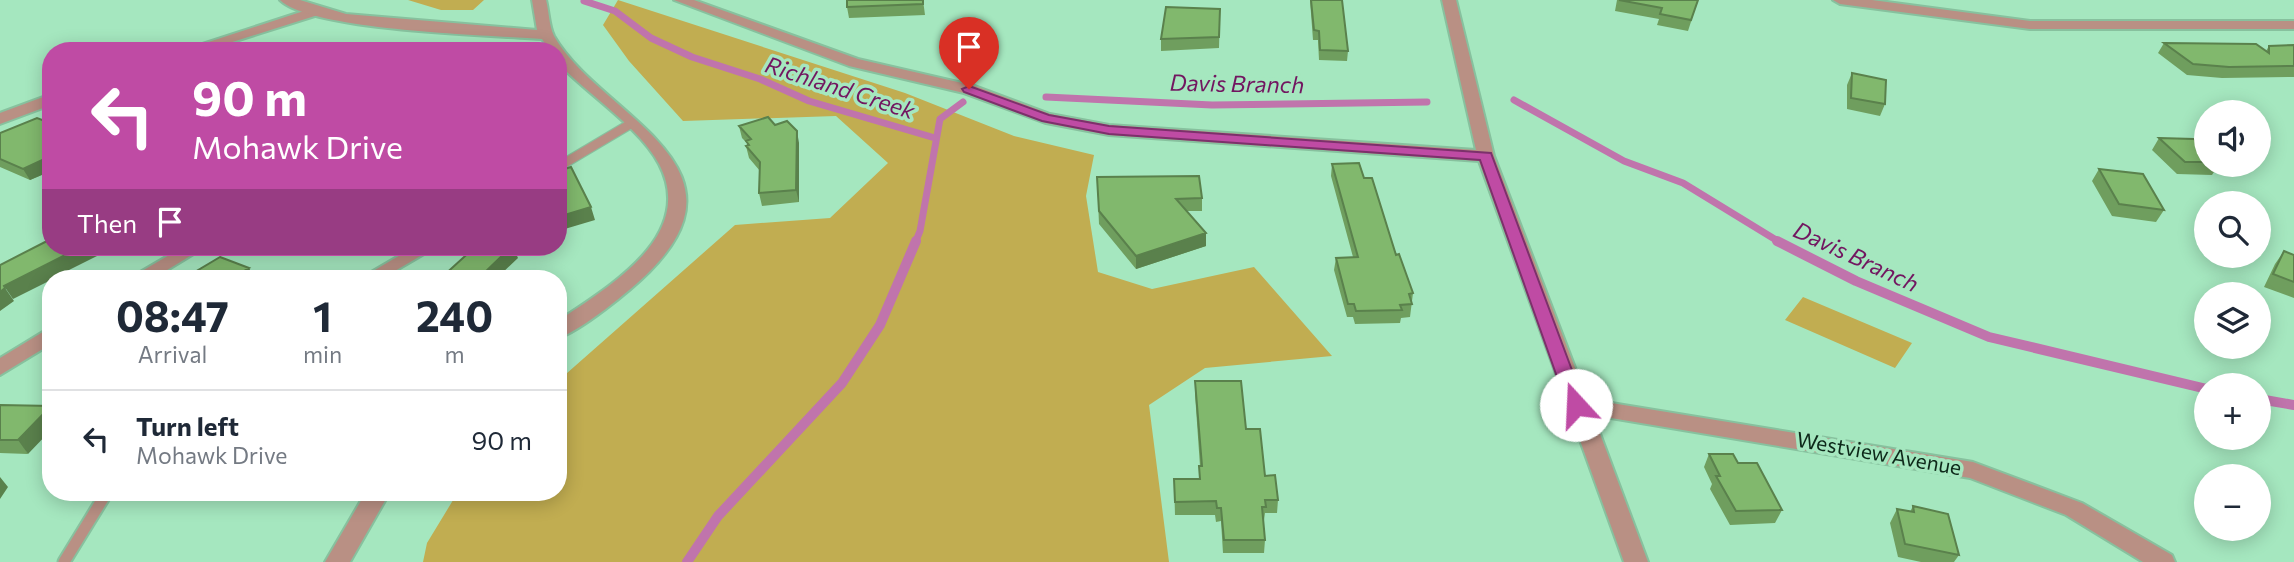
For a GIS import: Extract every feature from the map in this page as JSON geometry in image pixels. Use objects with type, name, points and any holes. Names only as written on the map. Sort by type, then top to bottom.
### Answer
[{"type":"street","points":[[287,0],[316,11],[393,24],[547,36]]},
{"type":"street","points":[[539,0],[551,42]]},
{"type":"street","points":[[681,0],[854,63],[969,89],[1046,118],[1109,130],[1486,156]]},
{"type":"street","points":[[1449,0],[1486,156],[1636,562]]},
{"type":"street","points":[[1840,0],[2031,25],[2294,25]]},
{"type":"street","points":[[1910,0],[1923,12]]},
{"type":"street","points":[[217,42],[316,11]]},
{"type":"street","points":[[567,63],[652,144],[675,176],[681,200],[673,227],[653,256],[626,282],[567,325]]},
{"type":"street","points":[[0,119],[42,103]]},
{"type":"street","points":[[154,270],[180,256]]},
{"type":"street","points":[[0,368],[42,340]]},
{"type":"street","name":"Westview Avenue","points":[[1576,405],[1973,470],[2074,509],[2164,562]]},
{"type":"street","points":[[337,562],[372,501]]},
{"type":"lane","points":[[567,162],[632,123]]},
{"type":"lane","points":[[386,270],[410,256]]},
{"type":"lane","points":[[64,562],[101,501]]},
{"type":"shaded area","points":[[408,0],[484,0],[473,10],[441,10]]},
{"type":"shaded area","points":[[618,0],[905,93],[1014,136],[1094,155],[1086,196],[1098,272],[1152,289],[1254,267],[1332,356],[1205,368],[1149,405],[1169,562],[423,562],[427,543],[453,501],[567,501],[567,373],[735,225],[830,218],[888,163],[836,116],[683,121],[629,61],[603,25]]},
{"type":"shaded area","points":[[1803,297],[1912,343],[1895,368],[1785,320]]},
{"type":"building","points":[[847,0],[923,0],[923,4],[847,7]]},
{"type":"building","points":[[1311,0],[1342,0],[1348,51],[1320,50],[1319,31],[1314,30]]},
{"type":"building","points":[[1619,0],[1698,0],[1691,20],[1660,14],[1662,8]]},
{"type":"building","points":[[1166,7],[1220,9],[1219,37],[1161,39]]},
{"type":"building","points":[[2164,43],[2256,44],[2269,53],[2269,46],[2294,45],[2294,66],[2229,67],[2193,64]]},
{"type":"building","points":[[1852,73],[1886,80],[1885,104],[1851,98]]},
{"type":"building","points":[[768,117],[775,125],[787,121],[797,131],[796,190],[759,193],[760,162],[746,146],[749,145],[746,141],[751,139],[739,126]]},
{"type":"building","points":[[37,118],[42,120],[42,160],[23,169],[0,159],[0,133]]},
{"type":"building","points":[[2159,138],[2194,139],[2194,162],[2185,162]]},
{"type":"building","points":[[1359,163],[1364,178],[1372,178],[1396,255],[1399,254],[1413,293],[1409,294],[1412,304],[1400,305],[1402,310],[1356,311],[1354,304],[1348,304],[1336,258],[1358,257],[1332,164]]},
{"type":"building","points":[[571,167],[591,207],[567,214],[567,168]]},
{"type":"building","points":[[2099,169],[2143,174],[2164,210],[2119,204]]},
{"type":"building","points":[[1199,176],[1202,198],[1176,199],[1206,233],[1136,256],[1099,211],[1097,177]]},
{"type":"building","points":[[42,244],[42,256],[63,256],[4,286],[0,292],[0,265]]},
{"type":"building","points":[[2284,251],[2294,255],[2294,282],[2273,274]]},
{"type":"building","points":[[465,256],[502,256],[487,270],[450,270]]},
{"type":"building","points":[[220,257],[249,268],[246,270],[198,270]]},
{"type":"building","points":[[1195,381],[1241,381],[1246,429],[1260,429],[1265,476],[1275,475],[1278,500],[1265,500],[1266,507],[1262,507],[1265,540],[1224,540],[1221,508],[1217,508],[1216,501],[1175,502],[1174,479],[1200,479],[1199,466],[1202,466]]},
{"type":"building","points":[[0,405],[42,406],[42,415],[18,440],[0,440]]},
{"type":"building","points":[[1709,454],[1733,454],[1738,463],[1757,463],[1782,510],[1736,511],[1716,476],[1720,476]]},
{"type":"building","points":[[1913,506],[1948,514],[1959,555],[1905,544],[1897,509],[1914,512]]},
{"type":"waterway","name":"Richland Creek","points":[[584,1],[615,11],[651,38],[692,57],[760,79],[809,101],[935,138]]},
{"type":"waterway","name":"Davis Branch","points":[[1046,97],[1212,105],[1427,102]]},
{"type":"waterway","name":"Davis Branch","points":[[1514,100],[1624,161],[1683,183],[1781,243]]},
{"type":"waterway","name":"Richland Creek","points":[[915,243],[920,231],[940,119],[963,102]]},
{"type":"waterway","name":"Richland Creek","points":[[687,562],[718,516],[842,383],[880,325],[916,241]]},
{"type":"waterway","name":"Davis Branch","points":[[1777,241],[1856,281],[1989,337],[2194,386]]},
{"type":"waterway","name":"Davis Branch","points":[[2271,401],[2294,405]]},
{"type":"route","points":[[969,89],[1046,118],[1109,130],[1486,156],[1576,405]]}]
